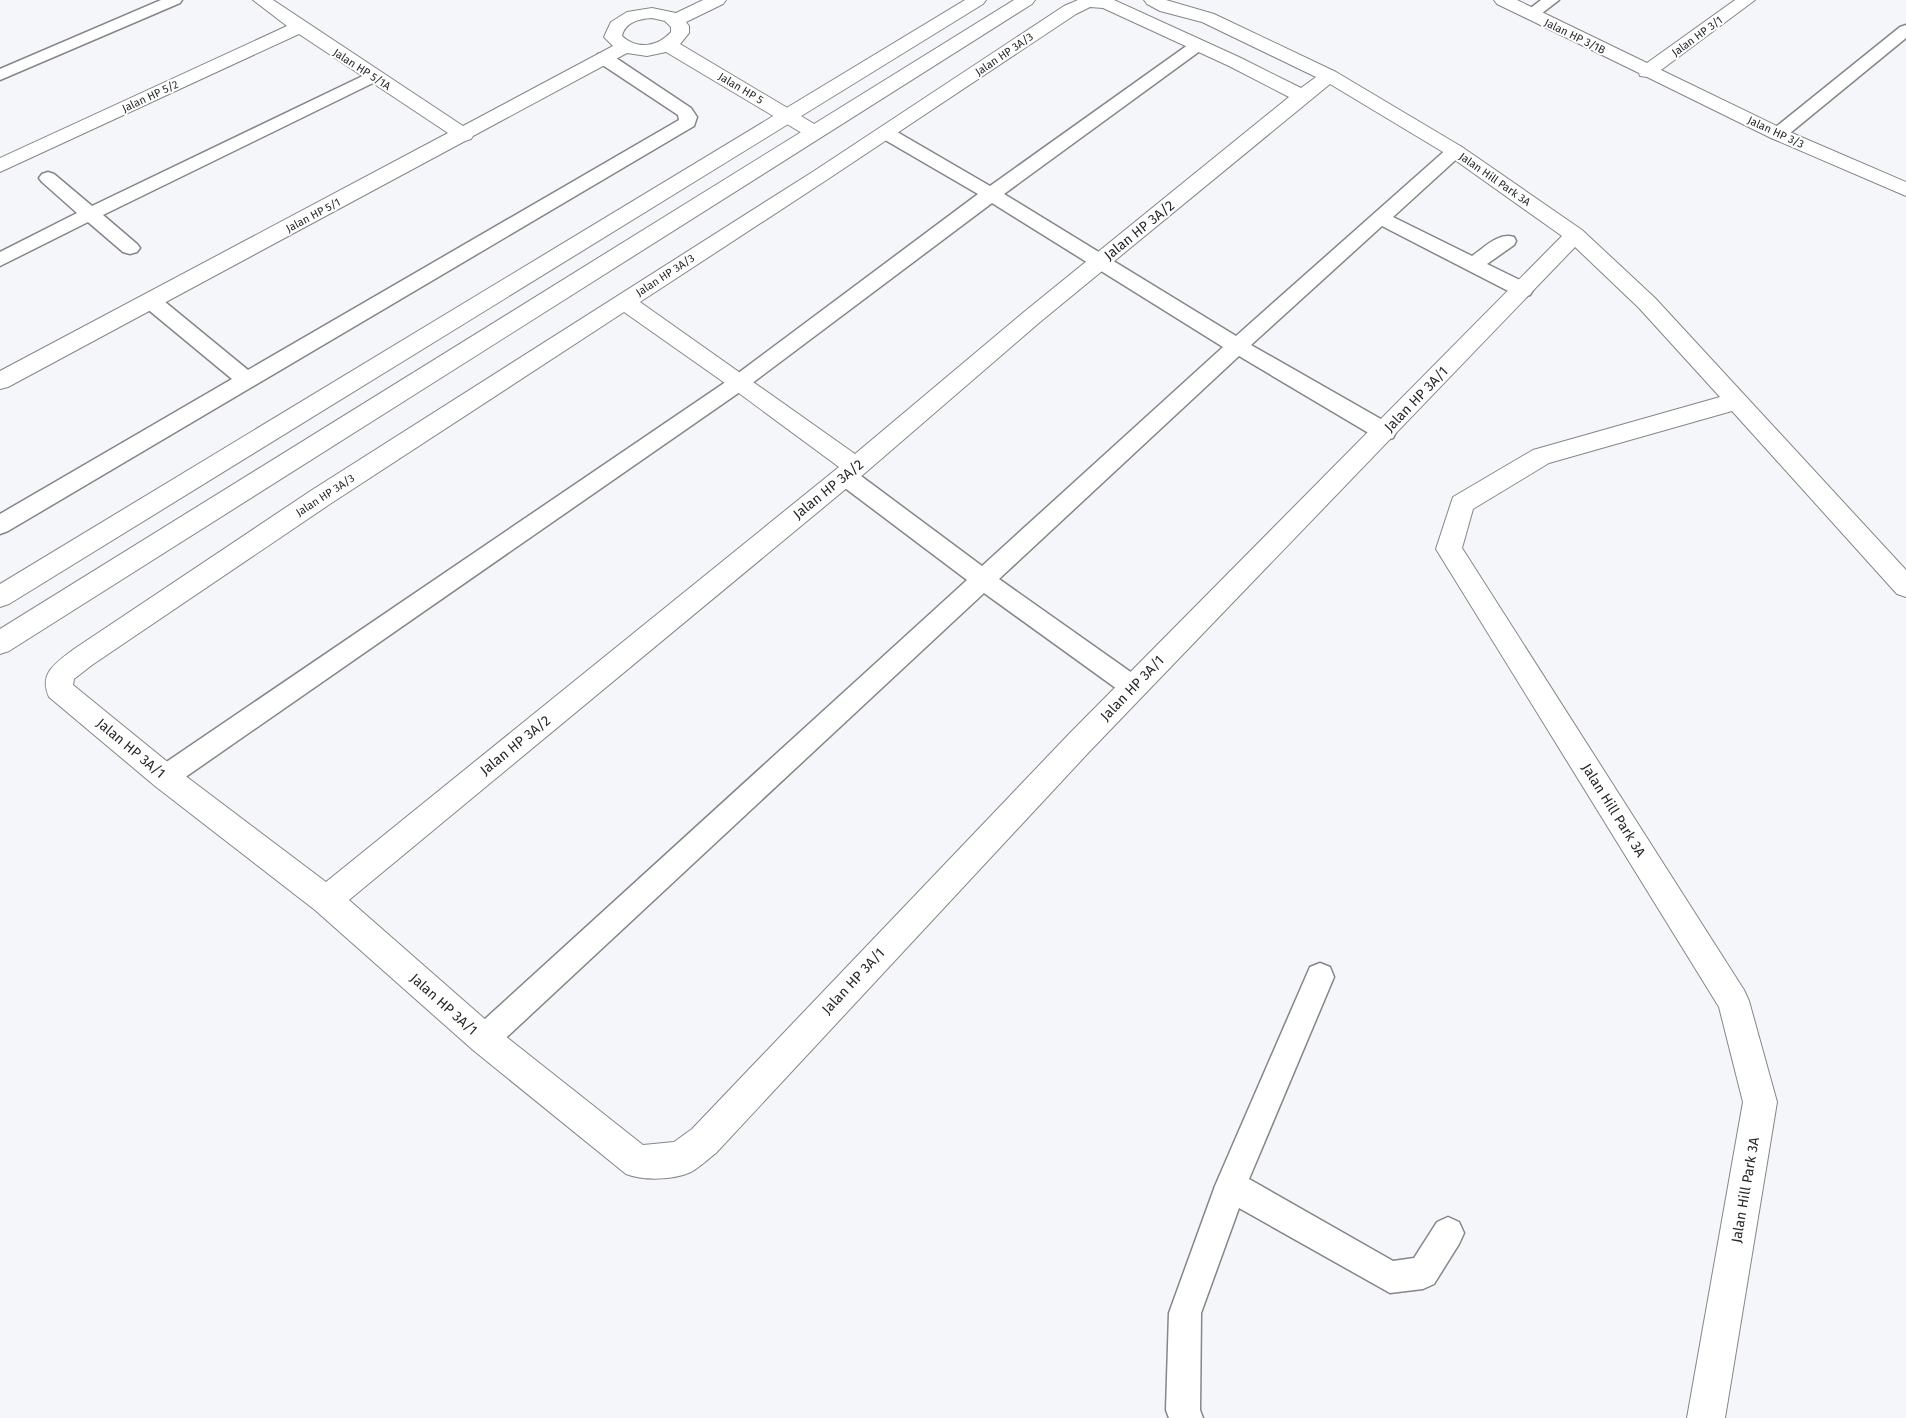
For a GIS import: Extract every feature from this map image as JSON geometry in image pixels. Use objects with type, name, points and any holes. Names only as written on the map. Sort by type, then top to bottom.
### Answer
[{"type":"street","name":"Jalan HP 5/1A","points":[[262,0],[373,76],[464,135]]},
{"type":"street","points":[[675,20],[717,0]]},
{"type":"street","points":[[0,597],[977,0]]},
{"type":"street","points":[[0,643],[1026,0]]},
{"type":"street","name":"Jalan Hill Park 3A","points":[[1153,0],[1166,7],[1203,9],[1328,76],[1455,151],[1575,235],[1647,303],[1906,587]]},
{"type":"street","name":"Jalan HP 3/1B","points":[[1503,0],[1648,72]]},
{"type":"street","name":"Jalan HP 3/1","points":[[1648,72],[1746,0]]},
{"type":"street","name":"Jalan HP 3A/3","points":[[59,688],[61,674],[83,656],[321,497],[886,133],[1070,10],[1088,2],[1106,3],[1302,96]]},
{"type":"street","points":[[652,13],[662,14],[675,20],[680,26],[680,33],[668,45],[651,50],[634,50],[625,47],[620,45],[613,37],[617,25],[632,16],[652,13]]},
{"type":"street","name":"Jalan HP 5/2","points":[[0,166],[300,27]]},
{"type":"street","name":"Jalan HP 5","points":[[668,45],[814,132]]},
{"type":"street","name":"Jalan HP 5/1","points":[[0,381],[152,302],[625,47]]},
{"type":"street","name":"Jalan HP 3/3","points":[[1648,72],[1778,134],[1906,190]]},
{"type":"street","name":"Jalan HP 3A/2","points":[[326,900],[1328,76]]},
{"type":"street","name":"Jalan HP 3A/1","points":[[59,688],[165,777],[326,900],[484,1039],[638,1162],[680,1159],[704,1141],[887,945],[1133,687],[1385,432],[1575,235]]},
{"type":"street","points":[[624,301],[740,382],[850,471]]},
{"type":"street","name":"Jalan Hill Park 3A","points":[[1706,1418],[1760,1102],[1733,1001],[1449,549],[1462,504],[1541,456],[1737,401]]},
{"type":"lane","points":[[0,75],[174,0]]},
{"type":"lane","points":[[1530,14],[1552,0]]},
{"type":"lane","points":[[1778,134],[1906,30]]},
{"type":"lane","points":[[165,777],[740,382],[991,194],[1198,45]]},
{"type":"lane","points":[[0,525],[688,122],[686,112],[604,58]]},
{"type":"lane","points":[[0,260],[373,76]]},
{"type":"lane","points":[[886,133],[991,194],[1237,346],[1385,432]]},
{"type":"lane","points":[[484,1039],[1237,346],[1455,151]]},
{"type":"lane","points":[[48,178],[130,248]]},
{"type":"lane","points":[[1381,218],[1522,290]]},
{"type":"lane","points":[[1473,265],[1507,241]]},
{"type":"lane","points":[[152,302],[246,380]]},
{"type":"lane","points":[[850,471],[983,580],[1133,687]]},
{"type":"lane","points":[[1186,1418],[1183,1410],[1185,1313],[1231,1186],[1320,977]]},
{"type":"lane","points":[[1231,1186],[1390,1277],[1423,1273],[1448,1233]]}]
